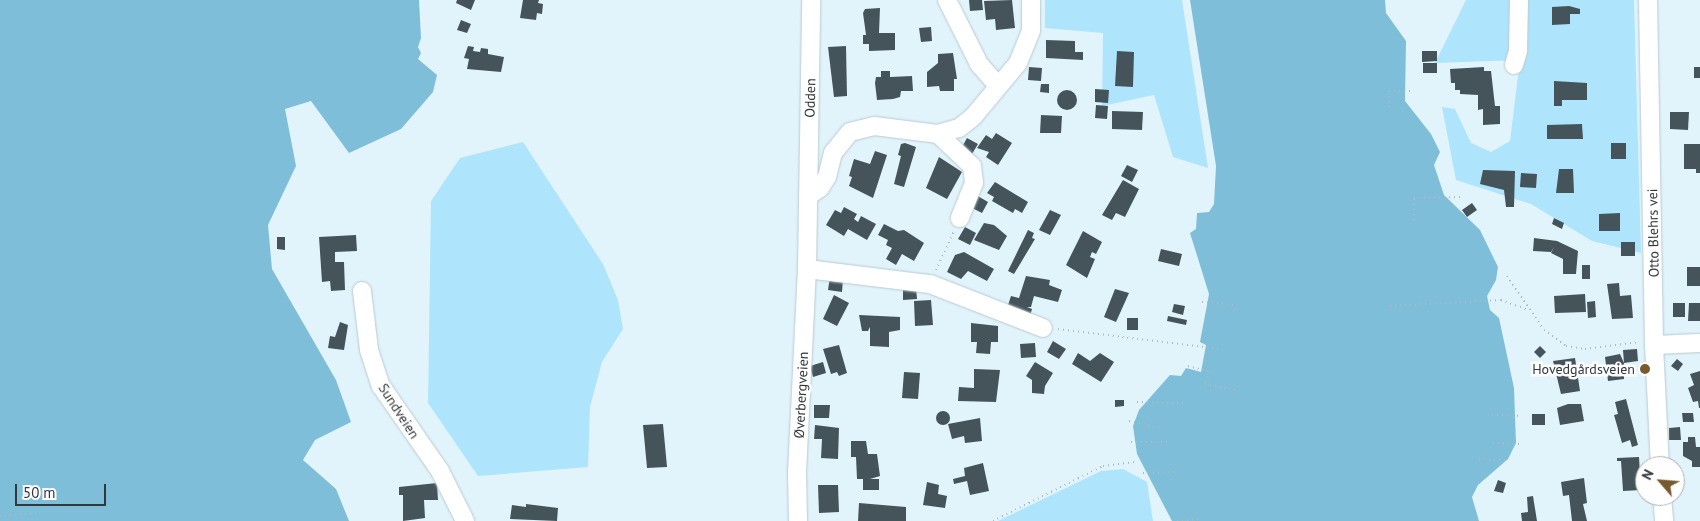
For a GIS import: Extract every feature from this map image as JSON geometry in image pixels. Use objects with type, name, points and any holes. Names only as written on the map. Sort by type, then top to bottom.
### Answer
[{"type":"street","name":"Odden","points":[[808,196],[811,0]]},
{"type":"street","points":[[947,0],[979,64],[998,86]]},
{"type":"street","points":[[808,196],[820,188],[827,177],[833,153],[850,132],[874,126],[938,134],[959,128],[973,117],[1018,64],[1031,30],[1031,0]]},
{"type":"street","points":[[1514,65],[1518,51],[1519,0]]},
{"type":"street","name":"Otto Blehrs vei","points":[[1648,0],[1654,345],[1660,456]]},
{"type":"street","points":[[938,134],[972,166],[974,183],[960,218]]},
{"type":"street","name":"Øverbergveien","points":[[798,521],[797,473],[807,269],[808,196]]},
{"type":"street","points":[[807,269],[930,284],[1043,328]]},
{"type":"street","name":"Sundveien","points":[[362,291],[369,350],[381,386],[440,471],[465,521]]},
{"type":"street","points":[[1654,345],[1700,343]]},
{"type":"street","points":[[1663,506],[1664,521]]},
{"type":"path","points":[[1388,107],[1389,91],[1414,91]]},
{"type":"path","points":[[1414,220],[1414,198],[1463,196]]},
{"type":"path","points":[[930,284],[960,218]]},
{"type":"path","points":[[1507,276],[1529,311],[1544,330],[1575,349],[1639,342],[1654,345]]},
{"type":"path","points":[[1390,306],[1501,300],[1529,311]]},
{"type":"path","points":[[1202,302],[1235,305]]},
{"type":"path","points":[[1043,328],[1141,338],[1221,350],[1200,348]]},
{"type":"path","points":[[1188,366],[1210,372],[1205,384],[1237,390]]},
{"type":"path","points":[[1137,402],[1186,403]]},
{"type":"path","points":[[1492,415],[1522,416]]},
{"type":"path","points":[[1129,421],[1161,428]]},
{"type":"path","points":[[1131,442],[1171,442]]},
{"type":"path","points":[[1493,443],[1523,444]]},
{"type":"path","points":[[1479,459],[1509,460]]},
{"type":"path","points":[[993,521],[1103,466],[1137,462]]},
{"type":"path","points":[[1143,473],[1175,472]]},
{"type":"path","points":[[0,516],[38,513]]},
{"type":"path","points":[[1178,521],[1199,519]]},
{"type":"shaded area","points":[[0,0],[419,0],[421,38],[418,47],[421,53],[418,59],[437,75],[433,92],[401,129],[349,153],[311,101],[285,109],[296,166],[268,225],[272,269],[336,380],[351,422],[315,440],[303,460],[336,489],[349,521],[0,521]]},
{"type":"shaded area","points":[[1045,0],[1182,0],[1208,168],[1173,157],[1154,95],[1102,106],[1103,33],[1045,28]]},
{"type":"shaded area","points":[[1190,0],[1385,0],[1386,13],[1406,41],[1405,101],[1431,134],[1440,152],[1434,165],[1444,195],[1480,230],[1498,267],[1496,280],[1487,296],[1490,310],[1499,318],[1514,388],[1516,443],[1508,459],[1478,485],[1472,497],[1479,521],[1172,521],[1137,454],[1133,426],[1139,410],[1170,375],[1181,376],[1186,368],[1201,372],[1206,345],[1200,342],[1209,294],[1190,233],[1196,229],[1197,213],[1209,212],[1214,204],[1216,166]]},
{"type":"shaded area","points":[[1466,0],[1634,0],[1641,253],[1592,241],[1531,204],[1456,180],[1442,107],[1455,109],[1471,143],[1491,152],[1510,141],[1520,60],[1435,63]]},
{"type":"shaded area","points":[[523,142],[603,264],[618,300],[623,329],[602,362],[590,407],[588,467],[478,476],[428,403],[431,201],[460,158]]},
{"type":"shaded area","points":[[1123,469],[1147,482],[1153,521],[998,521],[1101,471]]},
{"type":"building","points":[[457,0],[475,0],[471,10],[456,3]]},
{"type":"building","points":[[523,0],[539,0],[538,3],[543,4],[542,14],[537,13],[536,20],[520,18]]},
{"type":"building","points":[[969,0],[982,0],[983,10],[970,11]]},
{"type":"building","points":[[1012,0],[1015,28],[996,30],[995,19],[986,20],[984,1]]},
{"type":"building","points":[[1569,6],[1580,9],[1580,14],[1570,14],[1570,24],[1552,25],[1552,7]]},
{"type":"building","points":[[880,8],[879,33],[895,33],[895,50],[869,51],[869,44],[863,44],[863,35],[866,35],[863,13],[865,9]]},
{"type":"building","points":[[461,20],[471,24],[467,33],[457,30]]},
{"type":"building","points":[[931,27],[932,41],[921,42],[919,28]]},
{"type":"building","points":[[1046,40],[1075,41],[1075,52],[1083,52],[1083,60],[1046,58]]},
{"type":"building","points":[[468,46],[474,47],[473,51],[480,52],[481,48],[488,49],[488,54],[504,57],[501,72],[467,69],[469,59],[464,58]]},
{"type":"building","points":[[846,46],[847,96],[834,97],[828,47]]},
{"type":"building","points":[[1117,51],[1134,52],[1133,87],[1115,86]]},
{"type":"building","points":[[1422,51],[1437,51],[1437,61],[1422,62]]},
{"type":"building","points":[[953,53],[957,79],[954,79],[954,91],[940,91],[939,86],[927,87],[927,72],[938,63],[938,54]]},
{"type":"building","points":[[1423,63],[1437,63],[1437,73],[1423,73]]},
{"type":"building","points":[[1029,67],[1042,68],[1041,81],[1028,80]]},
{"type":"building","points":[[1484,67],[1484,71],[1491,71],[1495,106],[1500,106],[1500,124],[1483,125],[1483,109],[1478,110],[1478,95],[1460,94],[1460,90],[1455,90],[1455,83],[1451,83],[1450,69]]},
{"type":"building","points":[[1694,67],[1700,67],[1700,78],[1694,78]]},
{"type":"building","points":[[881,71],[890,71],[890,77],[912,76],[913,91],[901,91],[900,97],[893,99],[877,100],[875,83],[876,77],[881,77]]},
{"type":"building","points":[[1554,81],[1587,83],[1587,100],[1562,100],[1562,106],[1554,106]]},
{"type":"building","points":[[1041,84],[1049,84],[1049,93],[1040,92]]},
{"type":"building","points":[[1095,89],[1109,90],[1108,103],[1095,102]]},
{"type":"building","points":[[1067,90],[1074,93],[1077,100],[1074,107],[1067,110],[1060,107],[1057,100],[1060,93]]},
{"type":"building","points":[[1096,105],[1108,106],[1107,119],[1095,118]]},
{"type":"building","points":[[1112,111],[1143,112],[1142,130],[1112,129]]},
{"type":"building","points":[[1670,112],[1689,112],[1688,130],[1670,129]]},
{"type":"building","points":[[1041,115],[1062,116],[1061,133],[1040,133]]},
{"type":"building","points":[[1582,124],[1583,139],[1547,139],[1547,125]]},
{"type":"building","points":[[996,133],[1012,143],[998,165],[986,157],[989,152],[977,148],[986,135],[992,139]]},
{"type":"building","points":[[967,138],[978,144],[972,154],[962,147]]},
{"type":"building","points":[[905,143],[916,147],[904,187],[894,184],[901,156],[898,155],[901,144]]},
{"type":"building","points":[[1611,143],[1626,143],[1626,159],[1611,159]]},
{"type":"building","points":[[1684,144],[1700,144],[1700,173],[1696,173],[1696,169],[1684,169]]},
{"type":"building","points":[[875,151],[887,155],[873,198],[849,186],[852,177],[849,176],[854,159],[870,164]]},
{"type":"building","points":[[939,157],[962,172],[947,199],[926,188]]},
{"type":"building","points":[[1127,165],[1138,170],[1132,182],[1121,176]]},
{"type":"building","points":[[1559,169],[1573,169],[1574,193],[1556,193]]},
{"type":"building","points":[[1483,170],[1515,171],[1514,207],[1506,207],[1504,190],[1480,184]]},
{"type":"building","points":[[1521,173],[1537,174],[1536,188],[1520,187]]},
{"type":"building","points":[[1123,180],[1139,189],[1125,217],[1116,213],[1112,220],[1102,215]]},
{"type":"building","points":[[995,182],[1028,202],[1022,213],[1015,209],[1013,213],[992,201],[994,197],[987,193]]},
{"type":"building","points":[[976,195],[988,202],[982,213],[970,207]]},
{"type":"building","points":[[1472,203],[1477,210],[1467,217],[1462,210]]},
{"type":"building","points":[[844,207],[857,214],[854,219],[858,222],[861,216],[876,224],[867,240],[848,229],[844,236],[826,225],[835,210],[841,213]]},
{"type":"building","points":[[1050,210],[1061,215],[1050,235],[1039,230]]},
{"type":"building","points":[[1620,213],[1620,231],[1599,231],[1599,214]]},
{"type":"building","points":[[1554,218],[1564,223],[1562,229],[1552,224]]},
{"type":"building","points":[[984,223],[994,225],[1007,236],[999,250],[974,240]]},
{"type":"building","points":[[884,224],[898,231],[904,230],[924,243],[914,261],[902,254],[896,265],[886,259],[892,248],[886,245],[888,240],[878,235]]},
{"type":"building","points":[[965,227],[976,233],[970,245],[958,239]]},
{"type":"building","points":[[1028,230],[1034,233],[1032,238],[1035,239],[1014,274],[1008,271]]},
{"type":"building","points":[[1083,231],[1102,242],[1096,254],[1092,252],[1090,257],[1095,259],[1087,278],[1066,265]]},
{"type":"building","points":[[356,235],[357,251],[335,252],[335,262],[344,262],[345,290],[331,291],[330,281],[322,282],[319,237]]},
{"type":"building","points":[[277,237],[285,237],[285,250],[277,249]]},
{"type":"building","points":[[1534,238],[1557,241],[1578,251],[1576,274],[1563,274],[1563,259],[1551,253],[1554,247],[1551,252],[1533,251]]},
{"type":"building","points":[[1621,242],[1635,242],[1635,256],[1621,256]]},
{"type":"building","points":[[1161,249],[1182,254],[1179,266],[1158,261]]},
{"type":"building","points":[[964,252],[994,269],[987,281],[968,271],[961,279],[947,272],[955,255]]},
{"type":"building","points":[[1582,265],[1590,265],[1590,279],[1582,279]]},
{"type":"building","points":[[1687,267],[1700,267],[1700,286],[1687,286]]},
{"type":"building","points":[[1026,276],[1050,280],[1049,285],[1062,290],[1058,302],[1034,296],[1031,307],[1027,307],[1032,309],[1030,316],[1007,308],[1011,296],[1019,298]]},
{"type":"building","points":[[830,277],[843,279],[842,292],[828,290]]},
{"type":"building","points":[[1619,283],[1620,296],[1631,295],[1633,318],[1612,319],[1607,284]]},
{"type":"building","points":[[903,288],[916,288],[917,299],[903,300]]},
{"type":"building","points":[[1115,289],[1129,293],[1116,322],[1104,317]]},
{"type":"building","points":[[1585,294],[1586,312],[1555,313],[1554,296]]},
{"type":"building","points":[[834,295],[849,303],[837,326],[823,319]]},
{"type":"building","points":[[931,300],[933,325],[915,326],[914,301]]},
{"type":"building","points":[[1595,301],[1596,317],[1588,318],[1587,302]]},
{"type":"building","points":[[1673,303],[1685,303],[1685,317],[1673,317]]},
{"type":"building","points":[[1689,303],[1700,303],[1700,321],[1688,321]]},
{"type":"building","points":[[1174,304],[1185,306],[1183,315],[1172,312]]},
{"type":"building","points":[[859,315],[900,317],[900,330],[889,332],[889,347],[870,346],[870,327],[868,331],[862,331]]},
{"type":"building","points":[[1168,316],[1187,320],[1186,325],[1167,321]]},
{"type":"building","points":[[1127,318],[1138,318],[1138,330],[1127,330]]},
{"type":"building","points":[[340,322],[348,325],[344,350],[328,348],[330,336],[335,337]]},
{"type":"building","points":[[971,323],[998,326],[998,342],[991,342],[990,354],[976,353],[977,342],[971,342]]},
{"type":"building","points":[[1053,341],[1066,349],[1059,359],[1047,352]]},
{"type":"building","points":[[1035,343],[1036,357],[1021,358],[1020,344]]},
{"type":"building","points":[[839,345],[847,373],[839,376],[837,372],[831,374],[823,349]]},
{"type":"building","points":[[1540,346],[1546,352],[1540,358],[1534,352]]},
{"type":"building","points":[[1637,349],[1638,361],[1624,363],[1623,350]]},
{"type":"building","points":[[1078,353],[1090,361],[1100,353],[1114,362],[1101,382],[1072,364]]},
{"type":"building","points":[[1620,354],[1624,363],[1624,379],[1608,381],[1605,357]]},
{"type":"building","points":[[1575,358],[1580,391],[1561,394],[1553,361]]},
{"type":"building","points":[[1677,359],[1683,364],[1678,371],[1671,366]]},
{"type":"building","points":[[823,362],[826,373],[813,377],[810,366]]},
{"type":"building","points":[[1035,362],[1053,373],[1045,386],[1044,394],[1032,393],[1032,380],[1026,376]]},
{"type":"building","points":[[974,369],[1000,370],[996,402],[958,401],[959,387],[974,388]]},
{"type":"building","points":[[1700,371],[1699,408],[1698,401],[1693,402],[1688,388],[1694,385],[1690,374]]},
{"type":"building","points":[[904,372],[920,373],[918,399],[902,398]]},
{"type":"building","points":[[1626,399],[1638,445],[1632,447],[1630,440],[1622,443],[1614,415],[1618,414],[1615,402]]},
{"type":"building","points":[[1115,400],[1124,400],[1124,406],[1115,407]]},
{"type":"building","points":[[1568,404],[1581,404],[1584,421],[1560,425],[1557,408]]},
{"type":"building","points":[[814,405],[830,405],[829,418],[814,418]]},
{"type":"building","points":[[940,411],[946,411],[950,418],[946,425],[940,425],[936,421],[936,415]]},
{"type":"building","points":[[1682,413],[1693,413],[1694,422],[1683,422]]},
{"type":"building","points":[[1532,414],[1545,414],[1545,425],[1532,425]]},
{"type":"building","points":[[980,418],[982,441],[965,443],[964,436],[952,439],[948,424]]},
{"type":"building","points":[[663,424],[667,467],[647,468],[643,425]]},
{"type":"building","points":[[815,425],[839,428],[838,459],[821,458],[822,439],[814,439]]},
{"type":"building","points":[[1680,427],[1681,440],[1669,440],[1669,428]]},
{"type":"building","points":[[1688,437],[1695,437],[1696,447],[1700,447],[1700,467],[1692,467],[1692,461],[1683,456],[1683,442],[1688,442]]},
{"type":"building","points":[[851,441],[866,441],[868,454],[877,454],[880,476],[870,479],[879,479],[879,490],[863,490],[863,479],[857,479],[856,457],[851,457]]},
{"type":"building","points":[[1635,457],[1635,490],[1623,491],[1621,461],[1617,461],[1617,458]]},
{"type":"building","points":[[983,463],[989,491],[970,495],[967,481],[954,484],[953,479],[965,476],[964,468]]},
{"type":"building","points":[[1584,478],[1587,503],[1583,504],[1587,521],[1572,521],[1569,495],[1563,496],[1561,482]]},
{"type":"building","points":[[1498,480],[1506,483],[1503,493],[1494,491]]},
{"type":"building","points":[[927,482],[939,485],[938,494],[947,496],[945,508],[923,505]]},
{"type":"building","points":[[437,483],[438,500],[424,500],[425,518],[403,521],[403,495],[399,495],[399,487]]},
{"type":"building","points":[[818,485],[838,485],[839,512],[819,513]]},
{"type":"building","points":[[1533,496],[1537,521],[1522,521],[1521,513],[1528,512],[1527,497]]},
{"type":"building","points":[[859,503],[906,507],[906,521],[858,521]]},
{"type":"building","points":[[526,504],[558,508],[557,521],[510,519],[512,505],[526,507]]},
{"type":"place","name":"Hovedgårdsveien","points":[[1645,369]]}]
